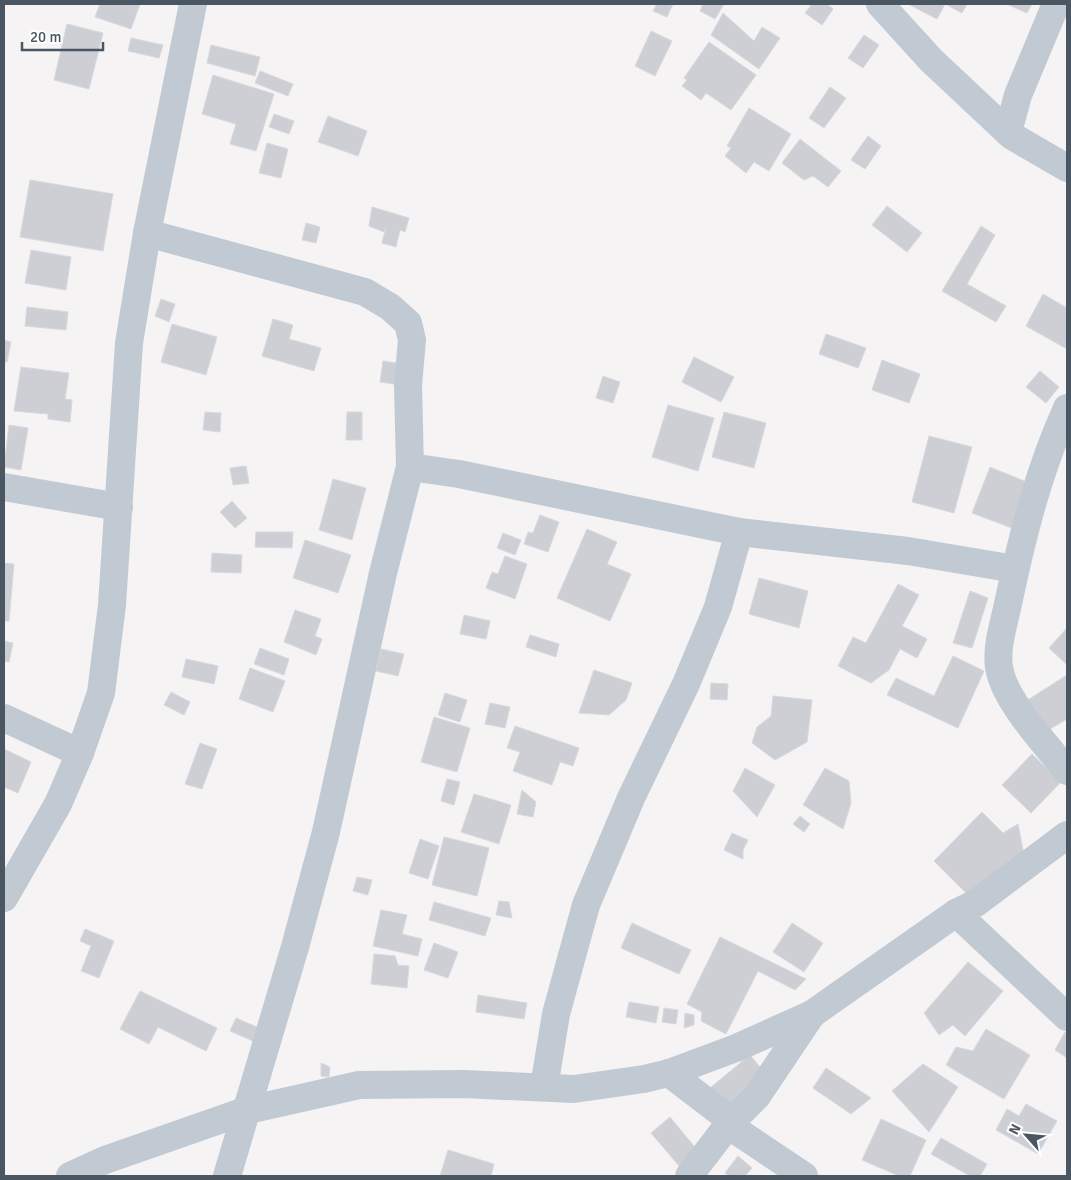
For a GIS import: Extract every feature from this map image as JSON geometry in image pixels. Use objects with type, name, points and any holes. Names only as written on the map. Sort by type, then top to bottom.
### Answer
[{"type":"street","points":[[4,898],[58,804],[80,753],[101,693],[112,605],[129,343],[147,233],[193,4]]},
{"type":"street","points":[[880,4],[931,60],[1012,136],[1067,168]]},
{"type":"street","points":[[1008,132],[1018,95],[1056,4]]},
{"type":"street","points":[[147,233],[365,292],[390,306],[408,323],[412,340],[408,385],[410,467],[370,628],[326,832],[248,1110],[227,1176]]},
{"type":"street","points":[[1067,408],[1037,486],[1015,570],[1001,638],[999,667],[1008,695],[1067,771]]},
{"type":"street","points":[[410,467],[459,474],[739,532],[908,551],[1015,570]]},
{"type":"street","points":[[4,487],[119,507]]},
{"type":"street","points":[[544,1087],[556,1014],[586,905],[631,798],[686,684],[715,616],[739,532]]},
{"type":"street","points":[[4,718],[80,753]]},
{"type":"street","points":[[70,1176],[105,1160],[248,1110],[359,1085],[463,1084],[574,1089],[644,1079],[669,1073],[736,1048],[812,1014],[956,912],[976,903],[1067,835]]},
{"type":"street","points":[[956,912],[1067,1017]]},
{"type":"street","points":[[688,1176],[728,1125],[757,1096],[812,1014]]},
{"type":"street","points":[[669,1073],[724,1115],[728,1125],[804,1176]]},
{"type":"building","points":[[100,4],[140,4],[131,29],[95,17]]},
{"type":"building","points":[[657,4],[673,4],[667,17],[653,11]]},
{"type":"building","points":[[703,4],[724,4],[715,19],[700,11]]},
{"type":"building","points":[[812,4],[827,4],[833,9],[822,25],[805,13]]},
{"type":"building","points":[[908,4],[945,4],[937,19]]},
{"type":"building","points":[[945,4],[967,4],[962,13]]},
{"type":"building","points":[[1006,4],[1032,4],[1027,13]]},
{"type":"building","points":[[723,13],[754,41],[762,27],[780,38],[759,69],[711,35]]},
{"type":"building","points":[[67,24],[103,33],[89,89],[54,80]]},
{"type":"building","points":[[651,31],[672,41],[655,76],[635,66]]},
{"type":"building","points":[[864,35],[879,45],[863,68],[848,58]]},
{"type":"building","points":[[131,38],[163,45],[159,58],[128,51]]},
{"type":"building","points":[[709,42],[756,75],[731,110],[706,93],[701,100],[682,86],[687,80],[684,78]]},
{"type":"building","points":[[211,45],[260,57],[255,76],[207,63]]},
{"type":"building","points":[[260,71],[293,84],[288,96],[255,83]]},
{"type":"building","points":[[213,75],[274,94],[256,151],[230,144],[236,124],[202,114]]},
{"type":"building","points":[[830,87],[846,98],[824,128],[809,118]]},
{"type":"building","points":[[749,108],[791,134],[769,171],[754,162],[746,173],[725,156],[731,148],[727,146]]},
{"type":"building","points":[[274,114],[294,121],[289,134],[269,127]]},
{"type":"building","points":[[328,116],[367,131],[358,156],[318,142]]},
{"type":"building","points":[[868,136],[881,146],[865,169],[851,160]]},
{"type":"building","points":[[800,139],[841,171],[828,187],[813,176],[804,180],[782,163]]},
{"type":"building","points":[[267,143],[288,149],[281,178],[259,173]]},
{"type":"building","points":[[30,180],[113,194],[103,251],[20,237]]},
{"type":"building","points":[[887,206],[922,233],[907,252],[872,225]]},
{"type":"building","points":[[372,207],[409,218],[405,232],[400,230],[396,247],[382,243],[386,227],[384,232],[369,226]]},
{"type":"building","points":[[306,223],[320,227],[316,243],[302,240]]},
{"type":"building","points":[[981,226],[995,235],[967,284],[1006,306],[996,322],[942,291]]},
{"type":"building","points":[[31,250],[71,257],[66,290],[25,283]]},
{"type":"building","points":[[1043,294],[1067,308],[1067,349],[1026,326]]},
{"type":"building","points":[[161,299],[175,304],[169,322],[155,316]]},
{"type":"building","points":[[27,307],[68,312],[66,330],[25,326]]},
{"type":"building","points":[[273,319],[293,325],[289,339],[321,348],[314,371],[262,356]]},
{"type":"building","points":[[172,324],[217,337],[206,375],[161,362]]},
{"type":"building","points":[[826,334],[866,348],[858,368],[819,354]]},
{"type":"building","points":[[4,340],[11,342],[7,362],[4,362]]},
{"type":"building","points":[[694,357],[734,377],[721,402],[682,382]]},
{"type":"building","points":[[882,360],[920,374],[909,403],[872,390]]},
{"type":"building","points":[[383,361],[403,364],[400,385],[380,382]]},
{"type":"building","points":[[21,367],[69,373],[65,399],[72,400],[70,422],[48,419],[48,414],[14,411]]},
{"type":"building","points":[[1040,371],[1059,387],[1046,403],[1026,387]]},
{"type":"building","points":[[603,376],[620,382],[613,403],[596,398]]},
{"type":"building","points":[[668,405],[714,418],[698,471],[652,457]]},
{"type":"building","points":[[205,412],[221,413],[220,432],[203,430]]},
{"type":"building","points":[[347,412],[362,412],[362,440],[346,440]]},
{"type":"building","points":[[724,412],[766,423],[754,468],[712,457]]},
{"type":"building","points":[[9,425],[28,428],[21,470],[4,467]]},
{"type":"building","points":[[929,436],[972,447],[954,513],[912,502]]},
{"type":"building","points":[[246,466],[249,483],[233,485],[230,468]]},
{"type":"building","points":[[990,467],[1029,483],[1012,528],[972,513]]},
{"type":"building","points":[[333,479],[366,488],[352,540],[319,530]]},
{"type":"building","points":[[232,501],[247,518],[235,528],[220,512]]},
{"type":"building","points":[[540,515],[559,522],[548,552],[524,544],[528,532],[533,533]]},
{"type":"building","points":[[587,529],[617,542],[607,564],[631,574],[610,621],[557,598]]},
{"type":"building","points":[[256,532],[293,532],[292,548],[255,547]]},
{"type":"building","points":[[503,533],[521,540],[515,555],[497,548]]},
{"type":"building","points":[[305,540],[351,555],[338,593],[293,578]]},
{"type":"building","points":[[212,553],[242,555],[241,573],[211,572]]},
{"type":"building","points":[[505,556],[527,564],[515,599],[486,588],[492,572],[498,574]]},
{"type":"building","points":[[4,563],[14,564],[9,621],[4,621]]},
{"type":"building","points":[[759,578],[808,591],[799,628],[749,614]]},
{"type":"building","points":[[898,584],[919,595],[902,626],[927,639],[917,658],[900,649],[889,670],[871,683],[838,666],[853,637],[866,643]]},
{"type":"building","points":[[970,591],[988,598],[972,648],[953,643]]},
{"type":"building","points":[[295,610],[321,619],[315,636],[322,639],[316,655],[284,642]]},
{"type":"building","points":[[464,615],[490,621],[486,639],[460,634]]},
{"type":"building","points":[[1067,628],[1067,663],[1066,664],[1049,648]]},
{"type":"building","points":[[530,635],[559,644],[556,657],[526,647]]},
{"type":"building","points":[[4,641],[13,643],[9,662],[4,661]]},
{"type":"building","points":[[260,648],[289,659],[284,675],[254,664]]},
{"type":"building","points":[[381,649],[404,654],[398,676],[376,671]]},
{"type":"building","points":[[953,656],[984,671],[958,728],[887,695],[896,678],[934,696]]},
{"type":"building","points":[[186,659],[218,666],[214,684],[182,677]]},
{"type":"building","points":[[250,668],[285,681],[273,712],[239,699]]},
{"type":"building","points":[[594,670],[632,683],[626,700],[609,715],[579,713]]},
{"type":"building","points":[[1067,675],[1067,719],[1045,732],[1026,701]]},
{"type":"building","points":[[711,683],[728,684],[727,700],[710,699]]},
{"type":"building","points":[[171,692],[190,702],[184,715],[164,705]]},
{"type":"building","points":[[445,693],[467,700],[460,722],[438,715]]},
{"type":"building","points":[[773,696],[812,700],[807,742],[775,760],[752,743],[757,727],[771,716]]},
{"type":"building","points":[[490,703],[510,707],[505,728],[485,724]]},
{"type":"building","points":[[434,717],[470,728],[457,772],[421,762]]},
{"type":"building","points":[[515,726],[579,748],[573,766],[560,762],[552,785],[513,771],[520,752],[507,748]]},
{"type":"building","points":[[200,743],[217,749],[202,789],[185,784]]},
{"type":"building","points":[[4,749],[31,762],[18,793],[4,787]]},
{"type":"building","points":[[1032,754],[1061,782],[1031,813],[1002,785]]},
{"type":"building","points":[[745,768],[775,785],[757,817],[733,791]]},
{"type":"building","points":[[825,768],[849,781],[851,803],[843,829],[803,805]]},
{"type":"building","points":[[447,779],[460,782],[454,805],[441,801]]},
{"type":"building","points":[[522,790],[536,802],[533,817],[517,814]]},
{"type":"building","points":[[474,794],[511,805],[499,844],[461,832]]},
{"type":"building","points":[[982,812],[1003,833],[1018,824],[1024,855],[976,903],[934,861]]},
{"type":"building","points":[[800,816],[810,824],[804,832],[793,824]]},
{"type":"building","points":[[732,833],[748,840],[743,850],[743,859],[724,850]]},
{"type":"building","points":[[444,837],[489,848],[477,896],[432,885]]},
{"type":"building","points":[[420,839],[439,846],[428,879],[409,873]]},
{"type":"building","points":[[357,877],[372,880],[368,895],[353,891]]},
{"type":"building","points":[[499,901],[509,902],[512,918],[496,915]]},
{"type":"building","points":[[434,902],[491,918],[485,936],[429,920]]},
{"type":"building","points":[[381,910],[407,915],[402,934],[422,939],[418,956],[373,946]]},
{"type":"building","points":[[632,923],[691,950],[679,974],[621,948]]},
{"type":"building","points":[[792,923],[823,943],[804,972],[773,952]]},
{"type":"building","points":[[85,929],[114,941],[99,978],[81,971],[91,946],[80,941]]},
{"type":"building","points":[[720,937],[806,979],[795,990],[758,971],[726,1034],[701,1021],[702,1012],[687,1004]]},
{"type":"building","points":[[434,943],[458,952],[448,978],[424,970]]},
{"type":"building","points":[[374,954],[395,956],[398,965],[409,966],[407,988],[371,984]]},
{"type":"building","points":[[968,962],[1003,991],[965,1036],[953,1025],[939,1035],[924,1013]]},
{"type":"building","points":[[140,991],[217,1028],[206,1051],[158,1027],[149,1044],[120,1029]]},
{"type":"building","points":[[478,995],[527,1003],[524,1019],[476,1012]]},
{"type":"building","points":[[629,1002],[659,1007],[656,1023],[626,1017]]},
{"type":"building","points":[[664,1008],[678,1010],[676,1024],[662,1022]]},
{"type":"building","points":[[685,1013],[694,1015],[694,1025],[684,1028]]},
{"type":"building","points":[[236,1018],[259,1028],[253,1041],[230,1031]]},
{"type":"building","points":[[986,1029],[1030,1055],[1004,1099],[946,1065],[956,1047],[973,1051]]},
{"type":"building","points":[[1065,1032],[1067,1033],[1067,1058],[1055,1050]]},
{"type":"building","points":[[750,1055],[769,1078],[724,1115],[705,1092]]},
{"type":"building","points":[[321,1063],[330,1067],[329,1077],[321,1076]]},
{"type":"building","points":[[923,1064],[958,1087],[929,1132],[892,1091]]},
{"type":"building","points":[[826,1068],[871,1098],[851,1114],[813,1088]]},
{"type":"building","points":[[1026,1104],[1057,1121],[1038,1154],[996,1130],[1007,1109],[1019,1116]]},
{"type":"building","points":[[670,1117],[698,1151],[680,1167],[651,1133]]},
{"type":"building","points":[[881,1119],[926,1140],[910,1176],[899,1176],[862,1160]]},
{"type":"building","points":[[941,1138],[987,1164],[980,1176],[970,1176],[931,1154]]},
{"type":"building","points":[[448,1150],[494,1164],[491,1176],[440,1176]]},
{"type":"building","points":[[738,1156],[752,1168],[745,1176],[729,1176],[725,1173]]}]
